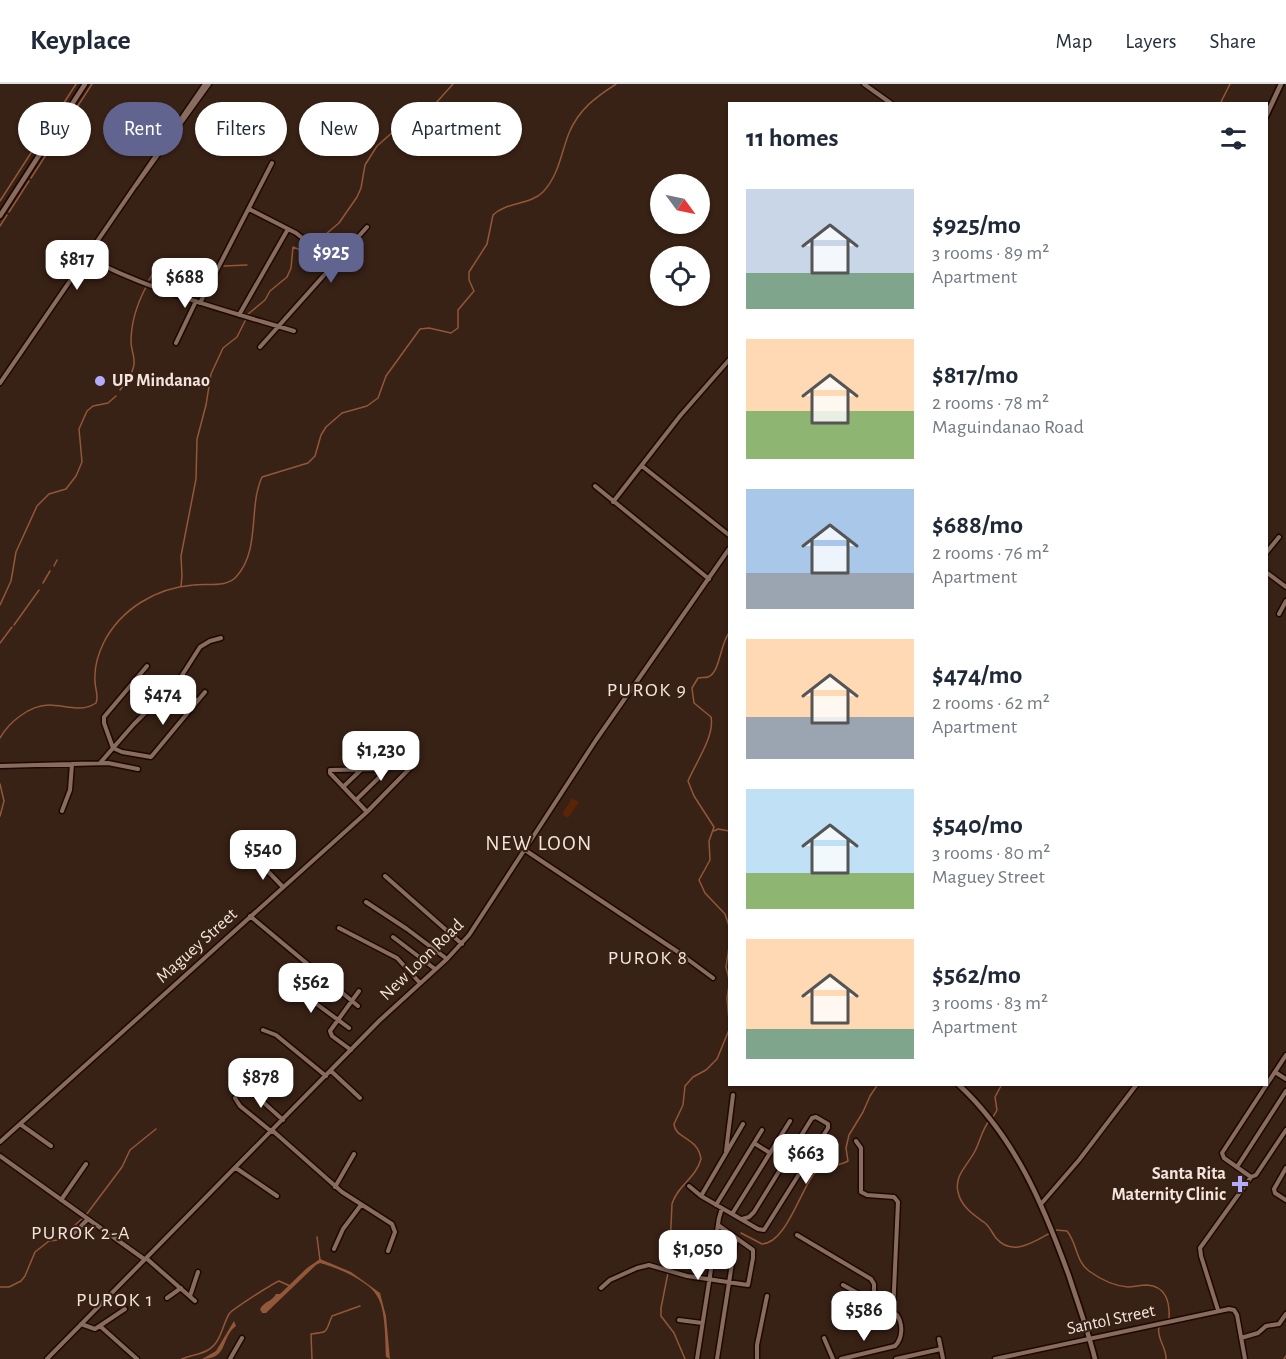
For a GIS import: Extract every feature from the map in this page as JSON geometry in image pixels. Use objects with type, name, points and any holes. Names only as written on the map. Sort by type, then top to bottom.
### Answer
[{"type":"street","points":[[0,216],[84,84]]},
{"type":"street","points":[[0,383],[207,84]]},
{"type":"street","points":[[864,84],[889,102]]},
{"type":"street","points":[[1268,112],[1281,84]]},
{"type":"street","points":[[176,343],[272,163]]},
{"type":"street","points":[[0,211],[25,175]]},
{"type":"street","points":[[249,209],[310,242],[334,263]]},
{"type":"street","points":[[261,347],[366,227]]},
{"type":"street","points":[[239,315],[288,229]]},
{"type":"street","points":[[68,247],[113,272],[198,302],[294,331]]},
{"type":"street","points":[[613,502],[680,416],[728,361]]},
{"type":"street","points":[[642,466],[728,534]]},
{"type":"street","points":[[595,486],[709,579]]},
{"type":"street","points":[[1268,551],[1279,537]]},
{"type":"street","name":"New Loon Road","points":[[47,1359],[389,1011],[462,944],[478,923],[596,740],[728,550]]},
{"type":"street","points":[[1268,574],[1286,587]]},
{"type":"street","points":[[1279,614],[1286,601]]},
{"type":"street","points":[[100,763],[177,682],[200,647],[210,640],[221,638]]},
{"type":"street","points":[[147,666],[104,717],[113,747],[122,752],[151,757],[205,692]]},
{"type":"street","points":[[177,682],[197,701]]},
{"type":"street","points":[[356,800],[401,756]]},
{"type":"street","points":[[0,766],[100,763],[118,764],[138,769]]},
{"type":"street","points":[[62,811],[70,790],[72,764]]},
{"type":"street","name":"Maguey Street","points":[[0,1142],[282,886],[367,812],[410,768]]},
{"type":"street","points":[[343,787],[362,769]]},
{"type":"street","points":[[367,812],[330,773],[331,770],[388,769]]},
{"type":"street","points":[[525,850],[678,952],[712,978]]},
{"type":"street","points":[[258,861],[282,886]]},
{"type":"street","points":[[385,876],[462,944]]},
{"type":"street","points":[[366,902],[408,929],[447,959]]},
{"type":"street","points":[[250,916],[358,1006]]},
{"type":"street","points":[[339,928],[397,958],[420,983]]},
{"type":"street","points":[[393,937],[436,970]]},
{"type":"street","points":[[298,991],[349,1028]]},
{"type":"street","points":[[351,1050],[330,1033],[359,991]]},
{"type":"street","points":[[263,1030],[276,1035],[326,1076]]},
{"type":"street","points":[[1268,1083],[1286,1055]]},
{"type":"street","points":[[331,1071],[360,1098]]},
{"type":"street","points":[[1275,1072],[1286,1079]]},
{"type":"street","points":[[232,1074],[283,1120]]},
{"type":"street","points":[[960,1086],[1004,1135],[1051,1224],[1095,1359]]},
{"type":"street","points":[[1041,1204],[1074,1167],[1135,1086]]},
{"type":"street","points":[[1251,1177],[1224,1158],[1222,1154],[1266,1086]]},
{"type":"street","points":[[1237,1167],[1286,1092]]},
{"type":"street","points":[[726,1152],[733,1095]]},
{"type":"street","points":[[235,1098],[245,1110],[335,1187],[389,1221],[395,1232],[388,1251]]},
{"type":"street","points":[[688,1186],[701,1196],[742,1220],[760,1230],[765,1228],[828,1128],[828,1124],[817,1117],[812,1118],[754,1212],[742,1220]]},
{"type":"street","points":[[732,1214],[790,1121]]},
{"type":"street","points":[[20,1124],[51,1146]]},
{"type":"street","points":[[701,1196],[743,1124]]},
{"type":"street","points":[[717,1205],[762,1130]]},
{"type":"street","points":[[1218,1310],[1200,1248],[1251,1177],[1256,1175],[1286,1130]]},
{"type":"street","points":[[856,1141],[861,1148],[861,1192],[867,1195],[894,1197],[898,1202],[893,1312]]},
{"type":"street","points":[[754,1143],[770,1153]]},
{"type":"street","points":[[335,1187],[354,1154]]},
{"type":"street","points":[[0,1156],[145,1259],[195,1301]]},
{"type":"street","points":[[61,1200],[86,1164]]},
{"type":"street","points":[[236,1168],[277,1196]]},
{"type":"street","points":[[1286,1168],[1274,1189],[1275,1193],[1286,1200]]},
{"type":"street","points":[[334,1249],[343,1229],[361,1205]]},
{"type":"street","points":[[697,1359],[717,1225],[722,1208]]},
{"type":"street","points":[[72,1235],[88,1219]]},
{"type":"street","points":[[602,1288],[610,1280],[643,1265],[747,1286],[750,1282],[753,1250],[717,1225]]},
{"type":"street","points":[[797,1235],[871,1278],[874,1284],[874,1303]]},
{"type":"street","points":[[717,1359],[736,1238]]},
{"type":"street","points":[[190,1296],[198,1272]]},
{"type":"street","points":[[841,1359],[897,1344],[900,1339],[901,1322],[893,1312],[843,1285]]},
{"type":"street","points":[[167,1298],[181,1288]]},
{"type":"street","points":[[757,1359],[757,1345],[767,1296]]},
{"type":"street","name":"Santol Street","points":[[995,1359],[1218,1310],[1232,1309],[1237,1315],[1241,1338]]},
{"type":"street","points":[[81,1324],[94,1329],[125,1310]]},
{"type":"street","points":[[1245,1359],[1241,1338],[1258,1333],[1266,1326],[1279,1324],[1286,1314]]},
{"type":"street","points":[[679,1320],[702,1323]]},
{"type":"street","points":[[100,1326],[137,1359]]},
{"type":"street","points":[[230,1359],[242,1338]]},
{"type":"street","points":[[824,1338],[833,1359]]},
{"type":"street","points":[[939,1339],[943,1359]]},
{"type":"street","points":[[896,1359],[941,1349]]},
{"type":"shaded area","points":[[572,798],[579,802],[568,818],[562,814]]},
{"type":"shaded area","points":[[320,1259],[351,1272],[380,1293],[386,1316],[390,1359],[386,1357],[384,1317],[377,1296],[360,1280],[335,1268],[320,1263],[316,1265],[266,1313],[262,1313],[260,1309],[264,1304],[276,1294],[280,1294]]},
{"type":"shaded area","points":[[234,1321],[236,1326],[220,1352],[211,1358],[202,1359],[216,1351]]},
{"type":"waterway","points":[[64,102],[76,84]]},
{"type":"waterway","points":[[31,178],[92,84]]},
{"type":"waterway","points":[[318,247],[357,197],[365,165],[377,146],[402,124],[436,103],[453,84]]},
{"type":"waterway","points":[[0,738],[14,721],[35,708],[49,705],[85,708],[96,703],[95,671],[102,647],[111,630],[141,602],[179,587],[227,583],[236,577],[249,554],[258,489],[262,477],[308,463],[315,456],[321,435],[326,427],[342,413],[367,406],[378,398],[386,376],[420,329],[429,328],[451,333],[458,328],[458,310],[474,291],[469,280],[469,272],[487,244],[493,215],[543,192],[556,171],[569,133],[578,117],[595,99],[616,84]]},
{"type":"waterway","points":[[1221,102],[1230,84]]},
{"type":"waterway","points":[[0,201],[29,156]]},
{"type":"waterway","points":[[9,212],[29,181]]},
{"type":"waterway","points":[[0,226],[7,215]]},
{"type":"waterway","points":[[247,315],[287,277],[291,268],[293,247],[310,254],[316,251]]},
{"type":"waterway","points":[[149,280],[161,265],[178,266],[191,260],[217,266]]},
{"type":"waterway","points":[[224,266],[247,265]]},
{"type":"waterway","points":[[120,390],[133,369],[134,358],[131,342],[133,320],[146,287]]},
{"type":"waterway","points":[[181,586],[181,556],[196,479],[197,439],[211,374],[223,348],[237,337],[246,319]]},
{"type":"waterway","points":[[0,605],[11,581],[16,552],[37,506],[49,494],[66,489],[76,476],[82,462],[79,429],[87,411],[93,406],[108,403],[116,396]]},
{"type":"waterway","points":[[54,566],[57,560]]},
{"type":"waterway","points":[[43,583],[50,571]]},
{"type":"waterway","points":[[14,625],[39,590]]},
{"type":"waterway","points":[[0,643],[12,627]]},
{"type":"waterway","points":[[728,635],[715,670],[708,677],[698,678],[692,688],[694,703],[711,717],[711,725],[707,741],[688,781],[694,796],[714,827],[709,841],[710,860],[699,880],[705,893],[725,914],[728,923]]},
{"type":"waterway","points":[[0,784],[4,801],[0,816]]},
{"type":"waterway","points":[[714,831],[718,829],[728,831]]},
{"type":"waterway","points":[[728,954],[726,967],[728,975]]},
{"type":"waterway","points":[[728,992],[728,1010]]},
{"type":"waterway","points":[[669,1268],[672,1204],[678,1192],[699,1166],[701,1159],[696,1146],[678,1133],[674,1124],[683,1105],[685,1086],[717,1059],[728,1032]]},
{"type":"waterway","points":[[741,1233],[762,1244],[771,1241],[785,1226],[814,1174],[821,1169],[848,1161],[846,1148],[849,1135],[877,1086]]},
{"type":"waterway","points":[[993,1117],[997,1110],[995,1097],[1001,1086]]},
{"type":"waterway","points":[[989,1121],[958,1180],[958,1192],[962,1202],[968,1210],[987,1225],[1002,1244],[1023,1246],[1050,1233]]},
{"type":"waterway","points":[[86,1215],[122,1167],[130,1150],[156,1129]]},
{"type":"waterway","points":[[0,1287],[9,1287],[21,1281],[35,1252],[49,1241],[58,1240],[83,1218]]},
{"type":"waterway","points":[[1056,1230],[1067,1231],[1081,1263],[1098,1277],[1123,1286],[1147,1285],[1159,1288],[1169,1307],[1169,1319]]},
{"type":"waterway","points":[[317,1237],[320,1260]]},
{"type":"waterway","points":[[668,1273],[661,1316],[674,1333],[685,1359]]},
{"type":"waterway","points":[[182,1359],[202,1353],[212,1347],[219,1339],[229,1314],[244,1303],[279,1281],[290,1286]]},
{"type":"waterway","points":[[312,1359],[311,1334],[326,1330],[332,1316],[360,1306]]},
{"type":"waterway","points":[[1166,1359],[1158,1331],[1159,1327],[1168,1324]]},
{"type":"place","name":"UP Mindanao","points":[[100,381]]},
{"type":"place","name":"Santa Rita Maternity Clinic","points":[[1240,1184]]},
{"type":"district","name":"PUROK 9","points":[[647,690]]},
{"type":"district","name":"NEW LOON","points":[[539,843]]},
{"type":"district","name":"PUROK 8","points":[[648,958]]},
{"type":"district","name":"PUROK 2-A","points":[[81,1233]]},
{"type":"district","name":"PUROK 1","points":[[115,1300]]}]
